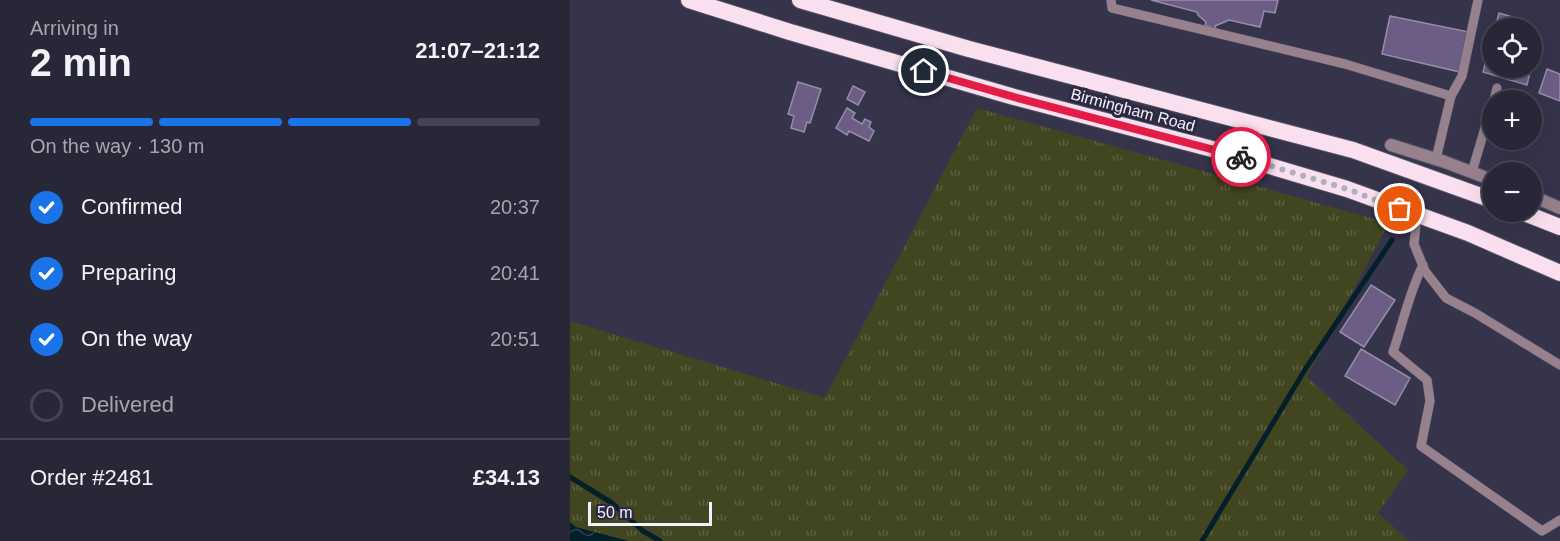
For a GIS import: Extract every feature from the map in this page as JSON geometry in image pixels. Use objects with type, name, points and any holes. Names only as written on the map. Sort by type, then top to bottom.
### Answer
[{"type":"highway","name":"Birmingham Road","points":[[689,0],[1003,94],[1216,150],[1347,189],[1468,233],[1560,273]]},
{"type":"highway","name":"Birmingham Road","points":[[800,0],[969,49],[1353,150],[1482,196]]},
{"type":"highway","points":[[1542,220],[1560,227]]},
{"type":"street","points":[[1391,145],[1482,176]]},
{"type":"street","points":[[1542,200],[1560,208]]},
{"type":"lane","points":[[1111,0],[1112,8],[1345,64],[1451,96]]},
{"type":"lane","points":[[1436,159],[1451,96],[1462,76],[1478,0]]},
{"type":"lane","points":[[1472,172],[1482,139]]},
{"type":"lane","points":[[1417,215],[1414,244],[1425,271],[1446,298],[1496,325],[1560,365]]},
{"type":"lane","points":[[1423,265],[1411,289],[1409,305],[1393,352],[1427,380],[1430,401],[1421,446],[1542,531],[1560,520]]},
{"type":"green space","points":[[977,108],[1389,223],[1307,377],[1408,470],[1378,513],[1409,541],[570,541],[570,321],[825,398]]},
{"type":"water","points":[[570,522],[576,527],[629,541],[570,541]]},
{"type":"building","points":[[1151,0],[1278,0],[1275,13],[1264,11],[1260,27],[1229,20],[1215,26],[1216,29],[1205,25],[1206,22],[1197,12]]},
{"type":"building","points":[[1499,13],[1516,18],[1498,18]]},
{"type":"building","points":[[1390,16],[1469,32],[1460,72],[1382,54]]},
{"type":"building","points":[[1547,69],[1560,74],[1560,101],[1542,94],[1542,90],[1540,90]]},
{"type":"building","points":[[1503,78],[1529,78],[1527,85]]},
{"type":"building","points":[[798,82],[821,89],[810,123],[807,122],[804,132],[791,128],[794,116],[788,114]]},
{"type":"building","points":[[853,86],[865,92],[858,105],[847,99]]},
{"type":"building","points":[[847,108],[855,113],[852,118],[862,124],[865,119],[871,122],[869,127],[874,131],[869,141],[849,131],[847,135],[836,128]]},
{"type":"building","points":[[1371,285],[1395,300],[1364,347],[1340,332]]},
{"type":"building","points":[[1361,349],[1410,378],[1395,405],[1345,376]]},
{"type":"waterway","points":[[1202,541],[1306,368],[1392,240]]},
{"type":"waterway","points":[[570,477],[612,503],[643,531],[660,541]]},
{"type":"way so far","points":[[1241,157],[1347,189],[1400,209]]},
{"type":"route","points":[[924,71],[1241,157]]}]
